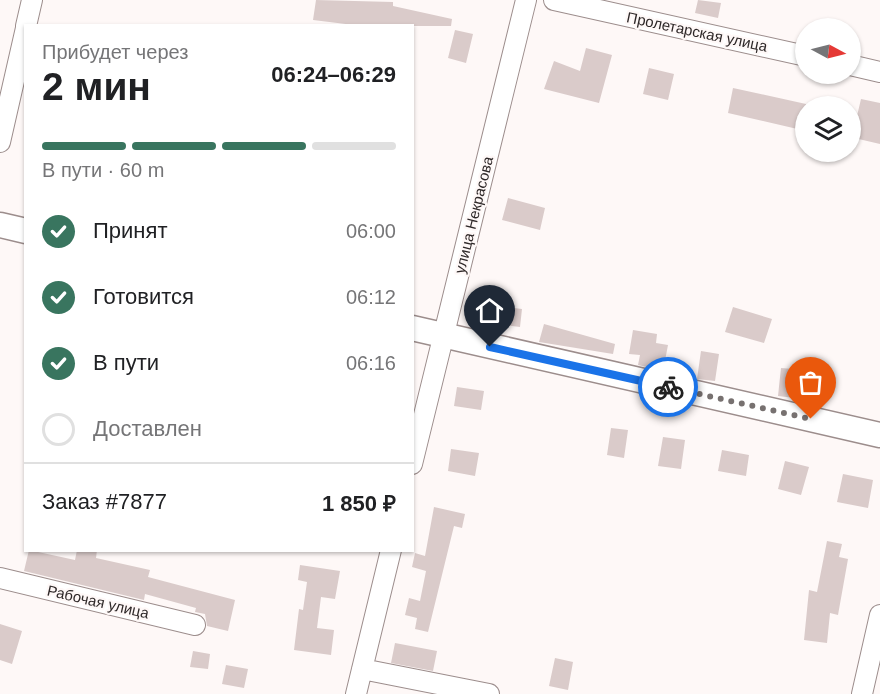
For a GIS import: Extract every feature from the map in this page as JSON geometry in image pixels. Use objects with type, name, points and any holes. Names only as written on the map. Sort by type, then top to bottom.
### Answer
[{"type":"street","points":[[27,24],[32,0]]},
{"type":"street","name":"улица Некрасова","points":[[414,456],[526,0]]},
{"type":"street","name":"Пролетарская улица","points":[[554,0],[795,54]]},
{"type":"street","points":[[0,142],[24,36]]},
{"type":"street","points":[[861,68],[880,72]]},
{"type":"street","points":[[0,225],[24,231]]},
{"type":"street","points":[[414,328],[880,435]]},
{"type":"street","points":[[356,694],[391,552]]},
{"type":"street","name":"Рабочая улица","points":[[0,578],[195,625]]},
{"type":"street","points":[[862,694],[880,615]]},
{"type":"street","points":[[362,669],[489,694]]},
{"type":"building","points":[[316,0],[393,2],[393,6],[452,19],[451,26],[346,24],[313,20]]},
{"type":"building","points":[[698,0],[721,3],[718,18],[695,13]]},
{"type":"building","points":[[455,30],[473,34],[466,63],[448,58]]},
{"type":"building","points":[[586,48],[612,55],[599,103],[544,89],[554,61],[580,71]]},
{"type":"building","points":[[649,68],[674,74],[668,100],[643,94]]},
{"type":"building","points":[[733,88],[795,102],[795,128],[728,113]]},
{"type":"building","points":[[861,99],[880,103],[880,144],[861,140]]},
{"type":"building","points":[[508,198],[545,208],[540,230],[502,220]]},
{"type":"building","points":[[506,307],[522,309],[520,327],[504,325]]},
{"type":"building","points":[[733,307],[772,319],[764,343],[725,332]]},
{"type":"building","points":[[544,324],[615,344],[613,354],[539,342]]},
{"type":"building","points":[[633,330],[657,334],[656,343],[668,345],[663,371],[638,365],[640,355],[629,354]]},
{"type":"building","points":[[701,351],[719,354],[715,381],[697,379]]},
{"type":"building","points":[[781,368],[806,370],[803,399],[778,396]]},
{"type":"building","points":[[457,387],[484,391],[481,410],[454,406]]},
{"type":"building","points":[[611,428],[628,430],[624,458],[607,455]]},
{"type":"building","points":[[663,437],[685,440],[681,469],[658,466]]},
{"type":"building","points":[[451,449],[479,453],[475,476],[448,471]]},
{"type":"building","points":[[722,450],[749,455],[746,476],[718,471]]},
{"type":"building","points":[[785,461],[809,467],[801,495],[778,489]]},
{"type":"building","points":[[843,474],[873,480],[868,508],[837,502]]},
{"type":"building","points":[[434,507],[465,514],[462,528],[454,526],[428,632],[415,629],[417,618],[405,615],[409,598],[420,601],[426,571],[412,567],[415,553],[425,556]]},
{"type":"building","points":[[827,541],[842,544],[839,557],[848,559],[838,615],[830,613],[827,643],[804,640],[809,590],[817,592]]},
{"type":"building","points":[[29,552],[75,560],[77,552],[97,552],[96,558],[150,570],[148,577],[235,600],[228,631],[207,626],[205,614],[195,612],[196,608],[145,594],[144,600],[24,571]]},
{"type":"building","points":[[300,565],[340,571],[335,599],[321,597],[317,628],[334,630],[331,655],[294,650],[299,609],[303,610],[307,582],[298,580]]},
{"type":"building","points":[[0,624],[22,631],[12,664],[0,660]]},
{"type":"building","points":[[395,643],[437,651],[433,671],[391,663]]},
{"type":"building","points":[[193,651],[210,654],[208,669],[190,667]]},
{"type":"building","points":[[555,658],[573,662],[568,690],[549,686]]},
{"type":"building","points":[[226,665],[248,669],[244,688],[222,684]]},
{"type":"way so far","points":[[668,387],[811,419]]},
{"type":"route","points":[[490,347],[668,387]]}]
